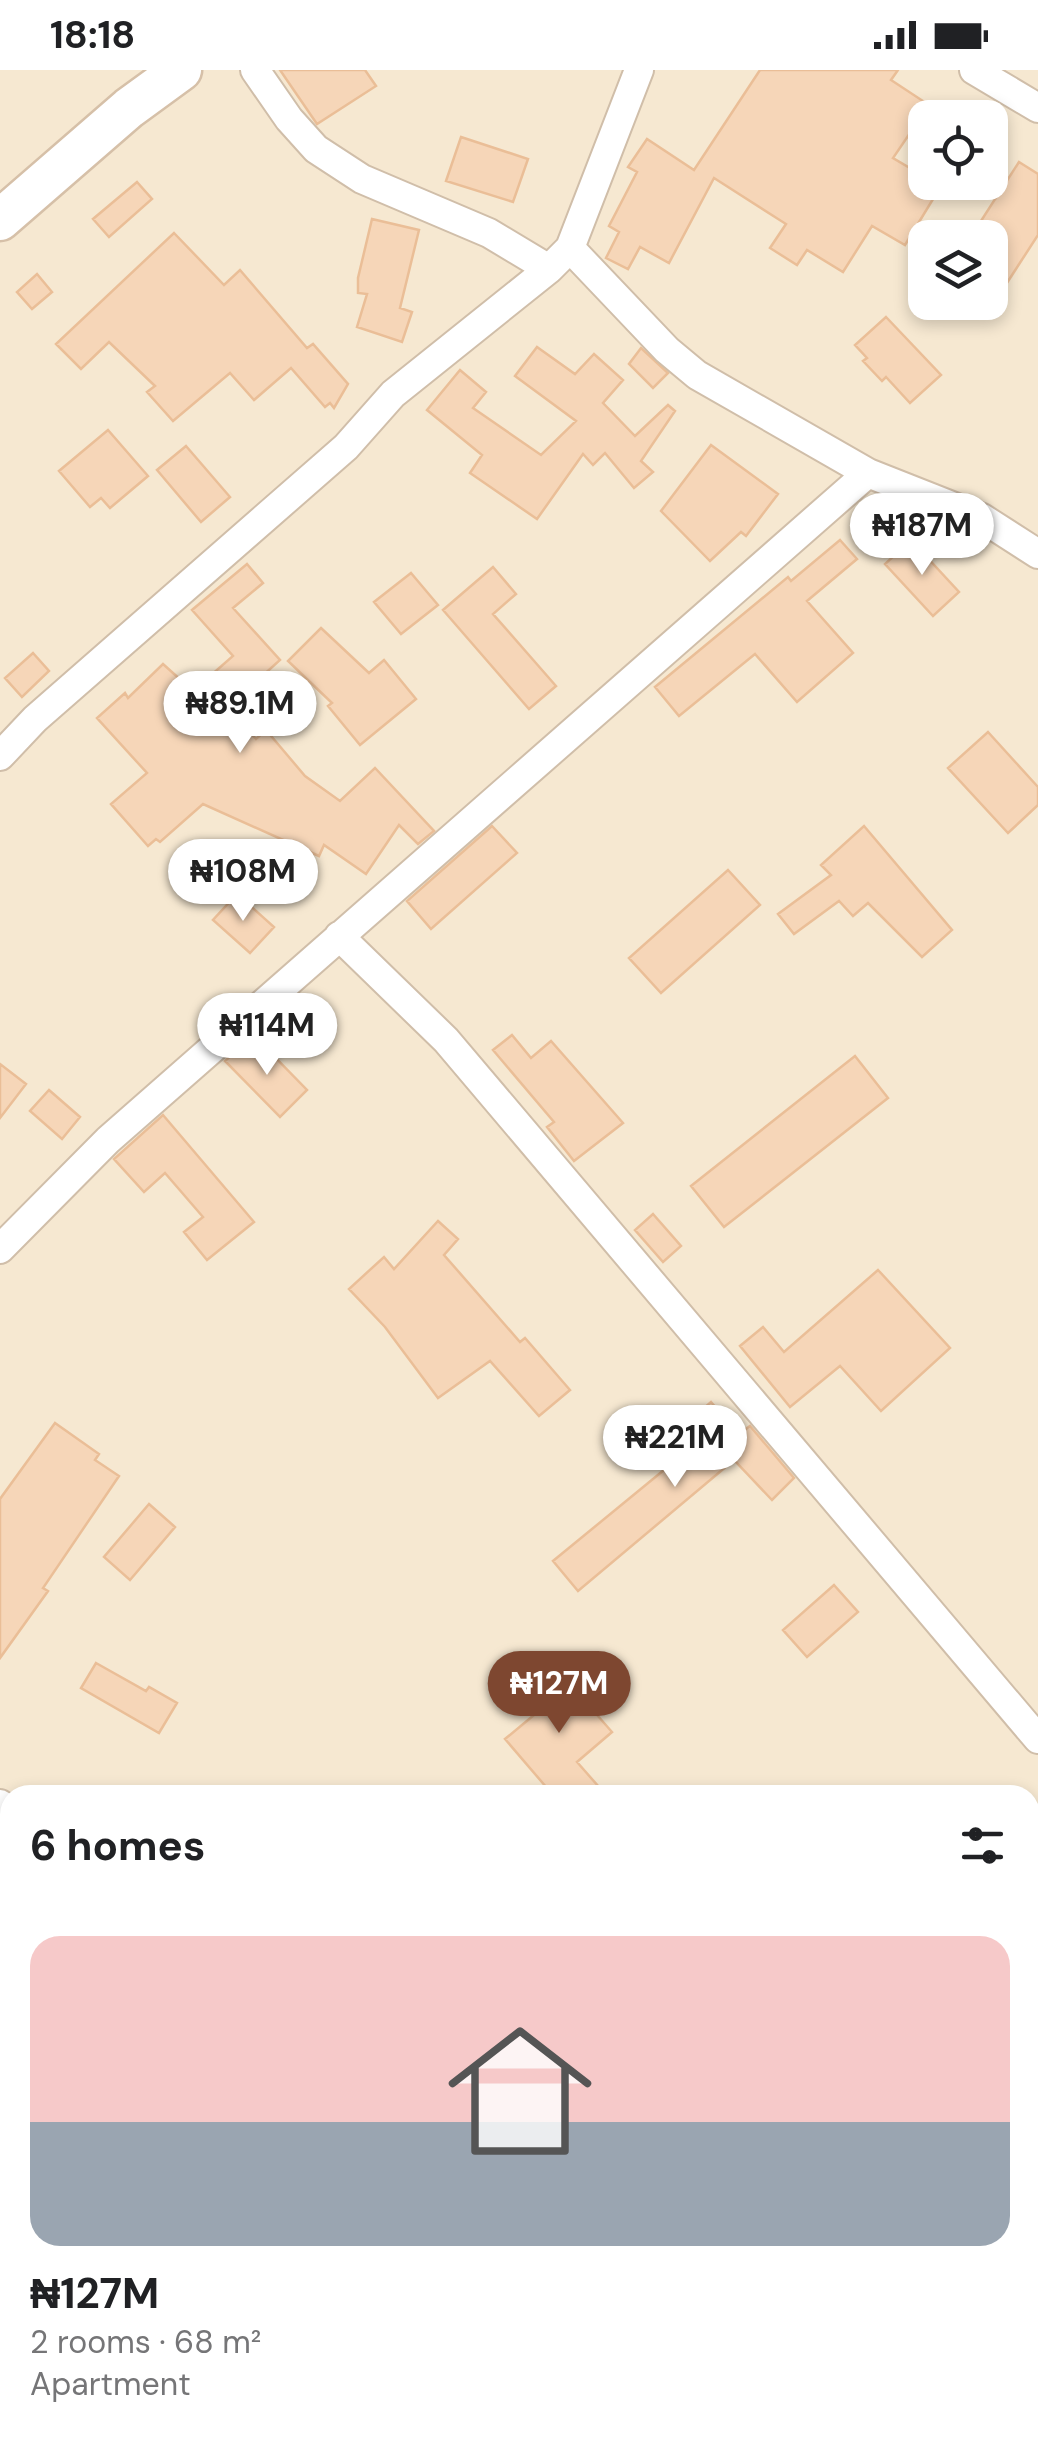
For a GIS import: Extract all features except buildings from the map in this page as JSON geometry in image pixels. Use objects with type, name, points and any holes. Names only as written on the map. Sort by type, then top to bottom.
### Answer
[{"type":"street","points":[[0,220],[128,108],[181,70]]},
{"type":"street","points":[[255,70],[316,149],[362,179],[489,233],[549,270]]},
{"type":"street","points":[[0,756],[35,719],[346,447],[393,394],[549,270],[570,248],[638,70]]},
{"type":"street","points":[[974,70],[1038,108]]},
{"type":"street","points":[[570,248],[667,350],[697,374],[868,473],[982,518],[1038,554]]},
{"type":"street","points":[[0,1250],[108,1140],[868,473]]},
{"type":"street","points":[[339,936],[446,1040],[1038,1739]]},
{"type":"shaded area","points":[[0,70],[1038,70],[1038,1785],[0,1785]]}]
